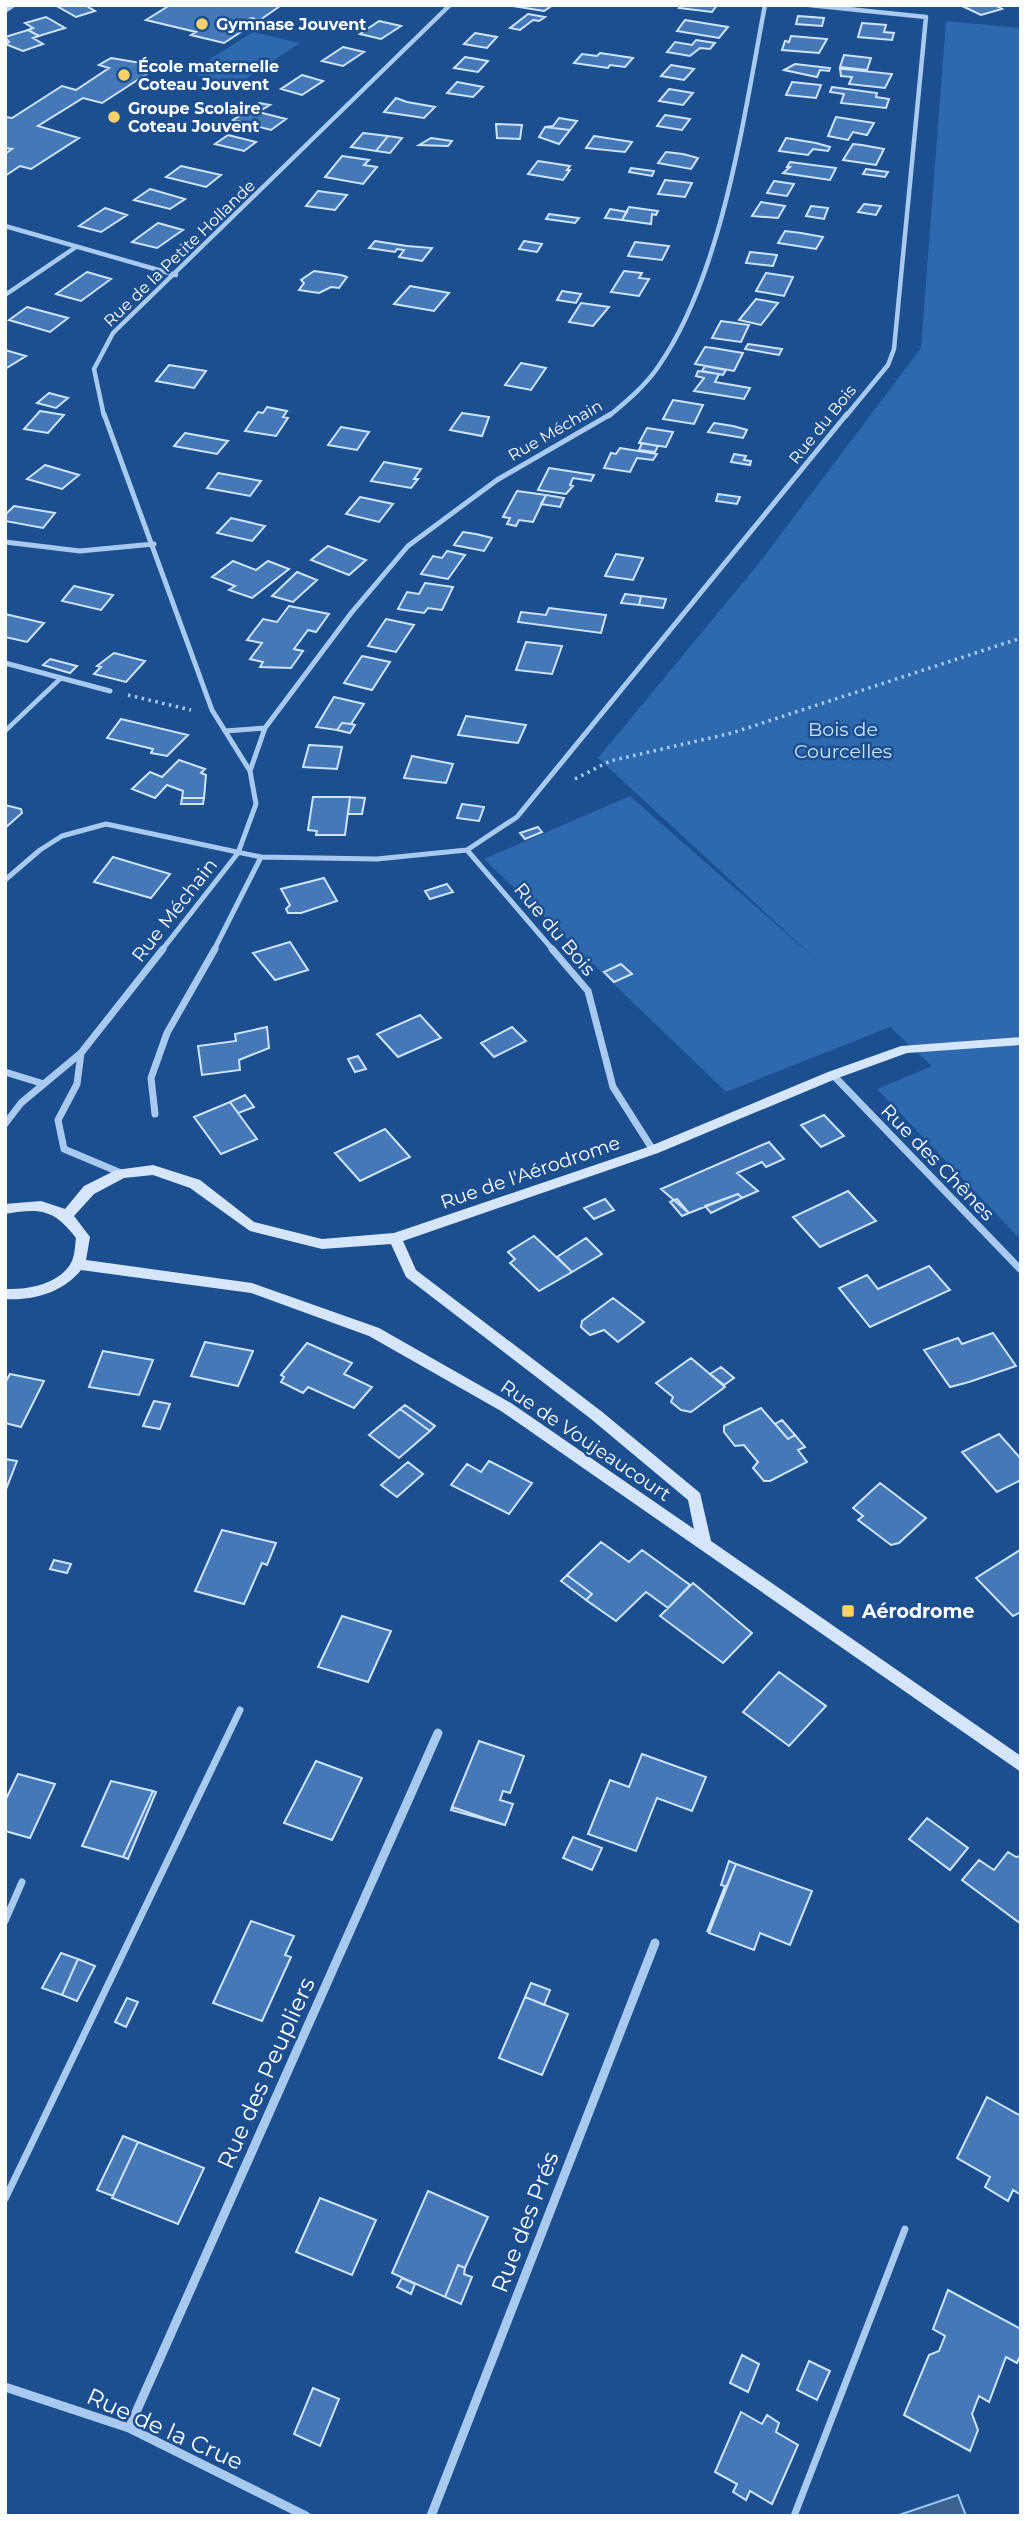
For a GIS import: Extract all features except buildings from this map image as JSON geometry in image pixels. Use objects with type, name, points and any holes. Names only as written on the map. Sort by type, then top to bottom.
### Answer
[{"type":"street","points":[[5,11],[14,5]]},
{"type":"street","name":"Rue de la Petite Hollande","points":[[250,771],[212,710],[99,402],[94,369],[113,333],[177,275],[450,5]]},
{"type":"street","name":"Rue Méchain","points":[[5,1124],[21,1103],[81,1053],[238,853],[256,804],[250,771],[265,728],[352,612],[408,546],[497,480],[608,417],[635,394],[658,367],[681,326],[712,249],[739,143],[765,5]]},
{"type":"street","name":"Rue du Bois","points":[[5,880],[58,836],[83,827],[106,824],[261,857],[377,859],[467,850],[517,817],[533,800],[888,365],[894,349],[926,17],[809,5]]},
{"type":"street","points":[[5,226],[177,275]]},
{"type":"street","points":[[5,295],[76,247]]},
{"type":"street","points":[[5,542],[77,553],[112,552],[153,544]]},
{"type":"street","points":[[5,663],[110,691]]},
{"type":"street","points":[[225,731],[265,728]]},
{"type":"street","name":"Rue du Bois","points":[[467,850],[588,991],[613,1087],[653,1150]]},
{"type":"street","points":[[155,1114],[151,1078],[167,1032],[235,914],[261,857]]},
{"type":"street","name":"Rue de l'Aérodrome","points":[[67,1215],[89,1190],[121,1173],[153,1170],[195,1184],[250,1226],[322,1244],[395,1238],[653,1150],[834,1074],[906,1049],[1021,1041]]},
{"type":"street","name":"Rue Méchain","points":[[81,1053],[77,1084],[58,1120],[64,1149],[121,1173]]},
{"type":"street","points":[[5,1072],[44,1084]]},
{"type":"street","name":"Rue des Chênes","points":[[834,1074],[1021,1270]]},
{"type":"street","points":[[5,1209],[26,1205],[48,1207],[67,1215],[83,1237],[78,1264],[54,1286],[20,1296],[5,1293]]},
{"type":"street","points":[[395,1238],[411,1273],[596,1415],[695,1497],[704,1543]]},
{"type":"street","name":"Rue de Voujeaucourt","points":[[78,1264],[251,1288],[374,1332],[506,1407],[1021,1765]]},
{"type":"street","name":"Rue des Peupliers","points":[[129,2428],[438,1733]]},
{"type":"street","name":"Rue des Prés","points":[[431,2516],[655,1942]]},
{"type":"street","name":"Rue de la Crue","points":[[5,2387],[129,2428],[306,2516]]},
{"type":"lane","points":[[5,731],[61,678]]},
{"type":"lane","points":[[5,2199],[240,1710]]},
{"type":"lane","points":[[5,1921],[22,1882]]},
{"type":"lane","points":[[794,2516],[905,2229]]},
{"type":"path","points":[[533,800],[610,761],[732,733],[1021,638]]},
{"type":"path","points":[[110,691],[176,707],[212,710]]},
{"type":"green space","name":"Bois de Courcelles","points":[[946,21],[1021,28],[1021,1240],[877,1089],[932,1066],[890,1027],[726,1092],[484,859],[630,796],[820,963],[598,758],[760,562],[921,348]]},
{"type":"green space","points":[[253,32],[300,43],[236,85],[188,73]]},
{"type":"shaded area","points":[[958,2495],[966,2516],[896,2516]]},
{"type":"place","name":"Gymnase Jouvent","points":[[202,24]]},
{"type":"place","name":"École maternelle Coteau Jouvent","points":[[124,75]]},
{"type":"place","name":"Groupe Scolaire Coteau Jouvent","points":[[114,117]]},
{"type":"place","name":"Aérodrome","points":[[848,1611]]}]
